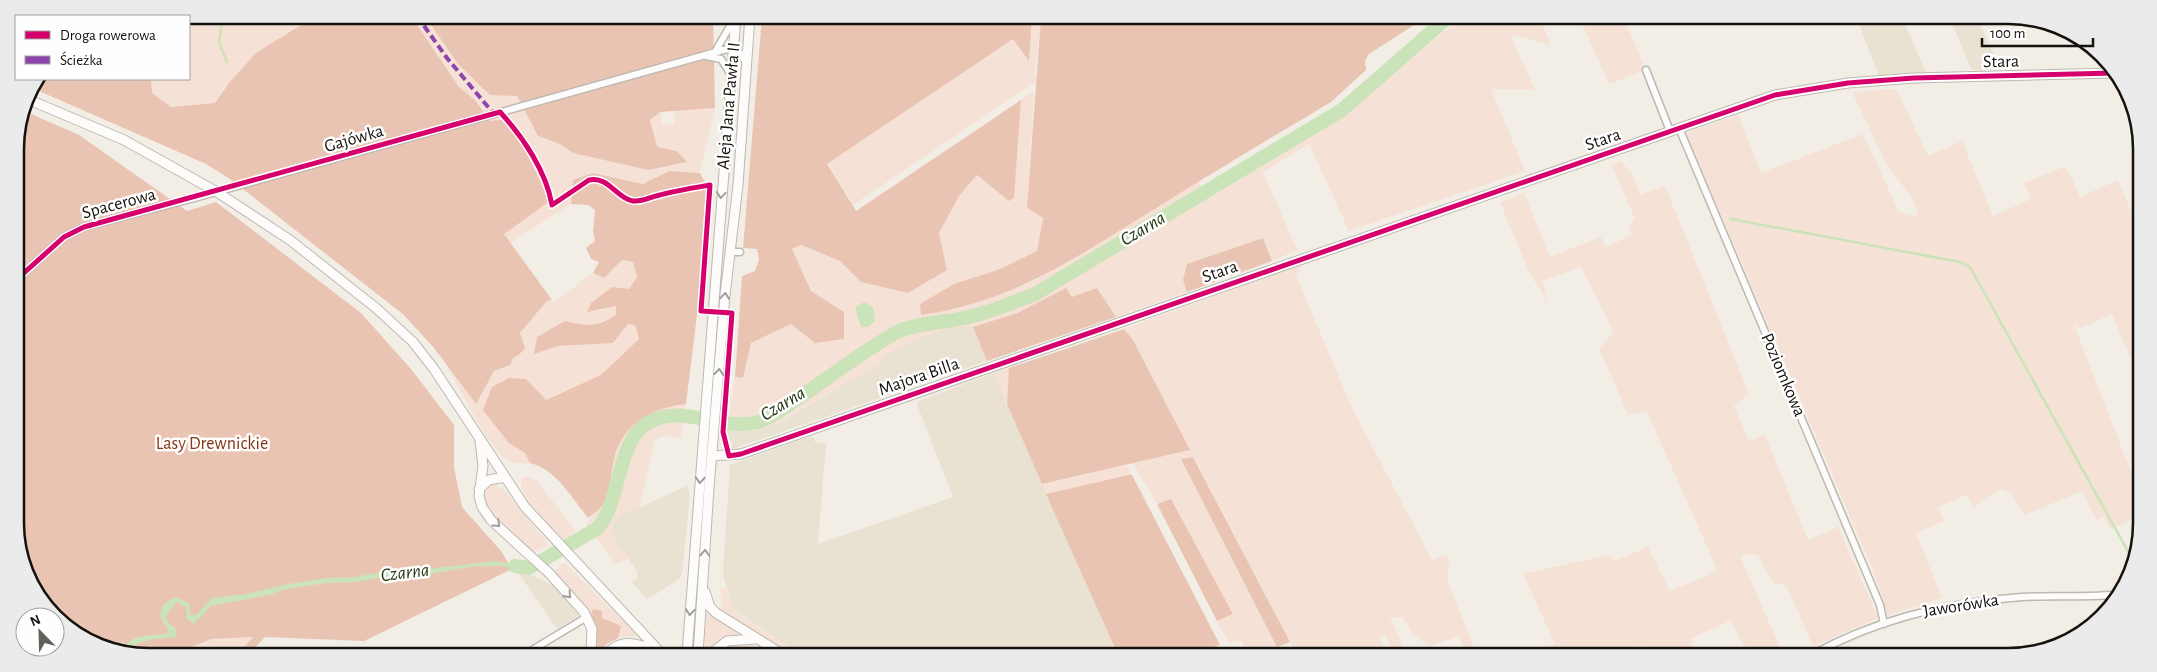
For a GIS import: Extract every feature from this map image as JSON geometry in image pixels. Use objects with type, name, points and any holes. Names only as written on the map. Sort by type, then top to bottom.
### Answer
[{"type":"main road","name":"Aleja Jana Pawła II","points":[[687,648],[736,24]]},
{"type":"main road","name":"Aleja Jana Pawła II","points":[[698,648],[716,403],[738,185],[749,24]]},
{"type":"main road","name":"Stara","points":[[1118,323],[1775,95],[1839,84],[1914,78],[2107,73]]},
{"type":"main road","points":[[33,102],[124,140],[217,192],[290,240],[335,274],[403,333],[434,369],[525,507],[571,559],[655,648]]},
{"type":"main road","name":"Majora Billa","points":[[712,456],[741,454],[1118,323]]},
{"type":"main road","points":[[480,437],[483,466],[479,500],[486,513],[549,573],[587,617],[592,629],[591,648]]},
{"type":"main road","points":[[479,489],[489,480],[505,477]]},
{"type":"main road","points":[[703,584],[710,607],[755,640],[770,648]]},
{"type":"main road","points":[[718,648],[727,641],[755,640]]},
{"type":"main road","points":[[616,648],[621,644],[633,643],[646,648]]},
{"type":"street","points":[[716,52],[732,24]]},
{"type":"street","points":[[734,49],[742,56],[746,67]]},
{"type":"street","name":"Gajówka","points":[[217,192],[705,55],[734,49]]},
{"type":"street","points":[[705,55],[725,62],[732,77]]},
{"type":"street","name":"Poziomkowa","points":[[1646,70],[1675,129],[1880,605],[1884,624]]},
{"type":"street","name":"Spacerowa","points":[[24,273],[64,237],[84,227],[217,192]]},
{"type":"street","points":[[730,252],[740,252]]},
{"type":"street","name":"Jaworówka","points":[[1828,648],[1884,624],[1924,612],[1987,601],[2110,595]]},
{"type":"street","points":[[535,648],[587,617]]},
{"type":"shaded area","points":[[190,24],[303,24],[229,83],[215,103],[171,107],[152,93],[151,80],[190,80]]},
{"type":"shaded area","points":[[416,24],[430,24],[457,63],[517,96],[538,136],[560,144],[573,153],[648,170],[686,162],[677,151],[657,147],[650,120],[660,112],[662,125],[675,124],[674,111],[715,108],[700,173],[669,171],[643,184],[593,173],[573,180],[571,204],[510,243],[503,234],[550,201],[475,100],[459,87]]},
{"type":"shaded area","points":[[1032,24],[1040,24],[1035,73],[1037,81],[853,205],[827,164],[1013,39],[1029,61]]},
{"type":"shaded area","points":[[1453,24],[1542,24],[1551,45],[1510,34],[1535,90],[1491,89],[1525,171],[1349,231],[1309,144],[1263,172],[1297,250],[1272,261],[1263,238],[1183,280],[1187,292],[1116,317],[1097,288],[1072,298],[1066,288],[1017,313],[973,327],[951,327],[919,338],[882,357],[882,362],[771,427],[754,431],[727,431],[735,377],[743,378],[751,343],[791,324],[815,343],[844,312],[811,291],[791,249],[801,245],[840,261],[861,282],[946,270],[939,233],[959,196],[977,175],[1009,200],[1014,198],[1021,100],[1034,91],[1027,208],[1043,217],[1037,251],[1000,269],[954,284],[920,304],[955,310],[1034,281],[1198,181],[1208,199],[1348,112]]},
{"type":"shaded area","points":[[1582,24],[1626,24],[1646,70],[1609,84]]},
{"type":"shaded area","points":[[1859,24],[1905,24],[1926,73],[1879,76]]},
{"type":"shaded area","points":[[1952,24],[1980,24],[2000,69],[1972,70]]},
{"type":"shaded area","points":[[1896,89],[1928,156],[1962,141],[1993,216],[2031,199],[2024,183],[2066,166],[2080,197],[2118,180],[2133,216],[2133,364],[2112,314],[2081,328],[2074,325],[2133,477],[2133,518],[2111,529],[2104,517],[2096,520],[2082,491],[2025,515],[2010,493],[2000,489],[1973,507],[1967,495],[1938,507],[1944,521],[1916,533],[1942,598],[1888,615],[1873,570],[1686,133],[1738,115],[1761,173],[1863,134],[1899,212],[1914,216],[1918,213],[1912,198],[1887,165],[1852,92]]},
{"type":"shaded area","points":[[1621,161],[1633,176],[1640,195],[1665,186],[1749,394],[1734,406],[1749,441],[1765,435],[1808,540],[1838,527],[1878,618],[1813,646],[1788,588],[1780,583],[1774,585],[1758,555],[1746,554],[1740,556],[1780,648],[1745,648],[1731,620],[1690,639],[1694,648],[1645,648],[1641,646],[1635,648],[1539,648],[1555,644],[1523,574],[1609,555],[1614,561],[1648,547],[1670,591],[1718,571],[1647,412],[1628,414],[1599,349],[1614,332],[1581,267],[1542,281],[1548,302],[1531,276],[1500,203],[1524,193],[1550,257],[1601,237],[1606,247],[1632,235],[1629,225],[1635,219],[1611,164]]},
{"type":"shaded area","points":[[621,260],[633,262],[637,277],[629,289],[596,311],[617,306],[616,315],[592,325],[565,321],[534,354],[558,346],[613,343],[628,324],[635,325],[639,339],[601,375],[545,400],[525,379],[509,443],[525,453],[530,463],[510,462],[502,456],[484,432],[445,362],[476,404],[494,370],[510,365],[513,358],[519,355],[524,348],[520,333],[546,302],[555,301],[593,273],[604,278]]},
{"type":"shaded area","points":[[1303,264],[1296,275],[1351,406],[1432,560],[1447,555],[1450,562],[1447,579],[1474,648],[1464,648],[1458,636],[1429,647],[1411,631],[1403,618],[1390,617],[1404,648],[1391,648],[1385,634],[1379,637],[1384,648],[1293,648],[1194,457],[1182,459],[1277,647],[1245,648],[1241,640],[1229,643],[1217,621],[1233,614],[1171,499],[1157,504],[1133,463],[1190,450],[1133,340],[1124,329]]},
{"type":"shaded area","points":[[952,327],[973,327],[987,361],[732,449],[732,441],[727,441],[727,431],[754,431],[779,423],[882,362],[882,357],[919,338]]},
{"type":"shaded area","points":[[1009,368],[1007,404],[994,373]]},
{"type":"shaded area","points":[[994,373],[1113,645],[1108,648],[792,648],[734,610],[724,579],[723,569],[730,465],[810,436],[814,438],[815,442],[826,443],[818,544],[953,497],[916,402]]},
{"type":"shaded area","points":[[686,404],[681,439],[666,435],[655,440],[639,508],[618,517],[609,532],[629,558],[616,564],[587,525],[590,518],[603,504],[607,496],[618,447],[631,427],[640,420],[662,409]]},
{"type":"shaded area","points":[[1126,465],[1132,475],[1046,494],[1042,484]]},
{"type":"shaded area","points":[[528,476],[536,480],[576,531],[564,540],[537,512],[525,495],[521,479]]},
{"type":"shaded area","points":[[494,484],[504,490],[549,545],[535,552],[532,549],[530,550],[492,514],[483,496],[487,487]]},
{"type":"shaded area","points":[[687,486],[690,494],[682,574],[679,579],[648,599],[632,582],[637,578],[637,571],[609,532],[618,517]]},
{"type":"shaded area","points":[[564,562],[638,636],[616,639],[603,648],[594,648],[595,629],[553,573]]},
{"type":"shaded area","points":[[515,568],[553,585],[579,616],[557,629]]},
{"type":"shaded area","points":[[727,588],[734,611],[792,648],[781,648],[720,611],[722,600],[720,589]]},
{"type":"shaded area","points":[[706,612],[739,634],[720,641],[711,648],[703,648]]},
{"type":"shaded area","points":[[254,637],[244,648],[189,648],[211,639]]},
{"type":"shaded area","points":[[739,643],[749,644],[759,648],[726,648]]},
{"type":"green space","points":[[303,24],[416,24],[459,87],[475,100],[490,121],[510,119],[550,201],[504,234],[552,300],[546,302],[520,333],[525,348],[519,355],[513,358],[510,365],[494,371],[476,404],[434,348],[404,315],[230,179],[206,164],[38,91],[45,80],[151,80],[152,93],[171,107],[215,103],[229,83],[256,53]]},
{"type":"green space","points":[[430,24],[713,24],[715,108],[660,112],[650,120],[657,147],[677,151],[687,162],[648,170],[573,153],[560,144],[538,136],[517,96],[490,95],[457,63]]},
{"type":"green space","points":[[761,24],[1032,24],[1029,61],[1013,39],[827,164],[856,211],[1021,100],[1014,198],[1009,201],[977,175],[959,196],[939,233],[947,270],[908,293],[861,282],[840,261],[801,245],[792,249],[811,291],[844,312],[844,339],[815,343],[791,324],[751,343],[743,378],[735,377],[742,276],[755,271],[759,260],[757,249],[743,248]]},
{"type":"green space","points":[[1040,24],[1416,24],[1369,54],[1365,61],[1366,70],[1331,102],[1078,256],[1049,272],[988,299],[921,315],[920,304],[954,284],[1000,269],[1037,251],[1043,218],[1027,208]]},
{"type":"green space","name":"Lasy Drewnickie","points":[[29,113],[79,135],[187,211],[216,202],[361,313],[411,369],[454,425],[454,467],[462,507],[501,551],[512,569],[364,641],[265,637],[255,648],[243,648],[253,637],[211,639],[189,648],[128,646],[122,642],[116,644],[86,632],[66,617],[65,607],[56,607],[45,593],[30,563],[26,548],[24,532],[24,140]]},
{"type":"green space","points":[[669,171],[700,173],[707,186],[702,274],[686,404],[662,409],[650,414],[631,427],[618,447],[614,459],[609,491],[604,504],[588,518],[563,485],[548,471],[530,463],[525,453],[509,443],[483,410],[492,387],[509,378],[526,379],[546,400],[601,375],[639,339],[635,325],[628,324],[613,343],[558,346],[534,354],[537,337],[565,321],[592,325],[616,315],[616,306],[587,312],[591,303],[612,287],[629,289],[637,277],[633,262],[622,260],[604,278],[593,273],[599,262],[591,259],[586,248],[595,241],[593,232],[595,210],[588,205],[571,204],[573,180],[593,173],[643,184]]},
{"type":"green space","points":[[1263,238],[1272,261],[1187,292],[1183,280],[1187,264]]},
{"type":"green space","points":[[1066,288],[1072,297],[1097,288],[1116,317],[987,361],[973,327],[1017,313]]},
{"type":"green space","points":[[1124,329],[1133,340],[1190,450],[1042,484],[1007,404],[1009,368]]},
{"type":"green space","points":[[1193,457],[1290,642],[1277,647],[1181,459]]},
{"type":"green space","points":[[1132,475],[1220,645],[1212,648],[1115,648],[1046,494]]},
{"type":"green space","points":[[1171,499],[1233,614],[1217,621],[1157,504]]},
{"type":"green space","points":[[593,609],[602,611],[602,618],[621,626],[618,638],[603,648],[594,648],[591,615]]},
{"type":"water","points":[[864,302],[873,307],[875,321],[868,327],[861,327],[855,308]]},
{"type":"water","points":[[494,561],[523,566],[532,565],[535,568],[530,570],[499,566],[469,567],[419,576],[390,576],[356,582],[327,583],[286,589],[269,595],[211,606],[194,624],[187,619],[186,608],[177,602],[165,617],[171,626],[174,626],[177,633],[175,637],[143,642],[133,647],[127,646],[134,638],[167,634],[168,628],[161,619],[160,614],[166,602],[176,597],[189,603],[190,614],[196,615],[212,598],[246,594],[288,584],[326,578],[355,577],[388,571],[406,572]]},
{"type":"waterway","points":[[222,24],[219,42],[227,62]]},
{"type":"waterway","name":"Czarna","points":[[515,566],[529,568],[598,528],[605,518],[633,437],[641,428],[654,420],[669,416],[683,416],[728,423],[758,422],[778,412],[884,339],[903,329],[982,313],[1035,294],[1342,110],[1440,24]]},
{"type":"waterway","points":[[1731,219],[1960,262],[1970,267],[2129,554]]},
{"type":"marked path","points":[[423,24],[447,58],[494,114]]},
{"type":"cycle path","points":[[24,273],[64,237],[84,227],[500,112],[525,143],[539,167],[552,205],[589,180],[602,181],[622,196],[633,201],[710,185],[701,311],[732,313],[723,432],[729,456],[741,454],[1775,95],[1848,83],[1914,78],[2107,73]]}]
